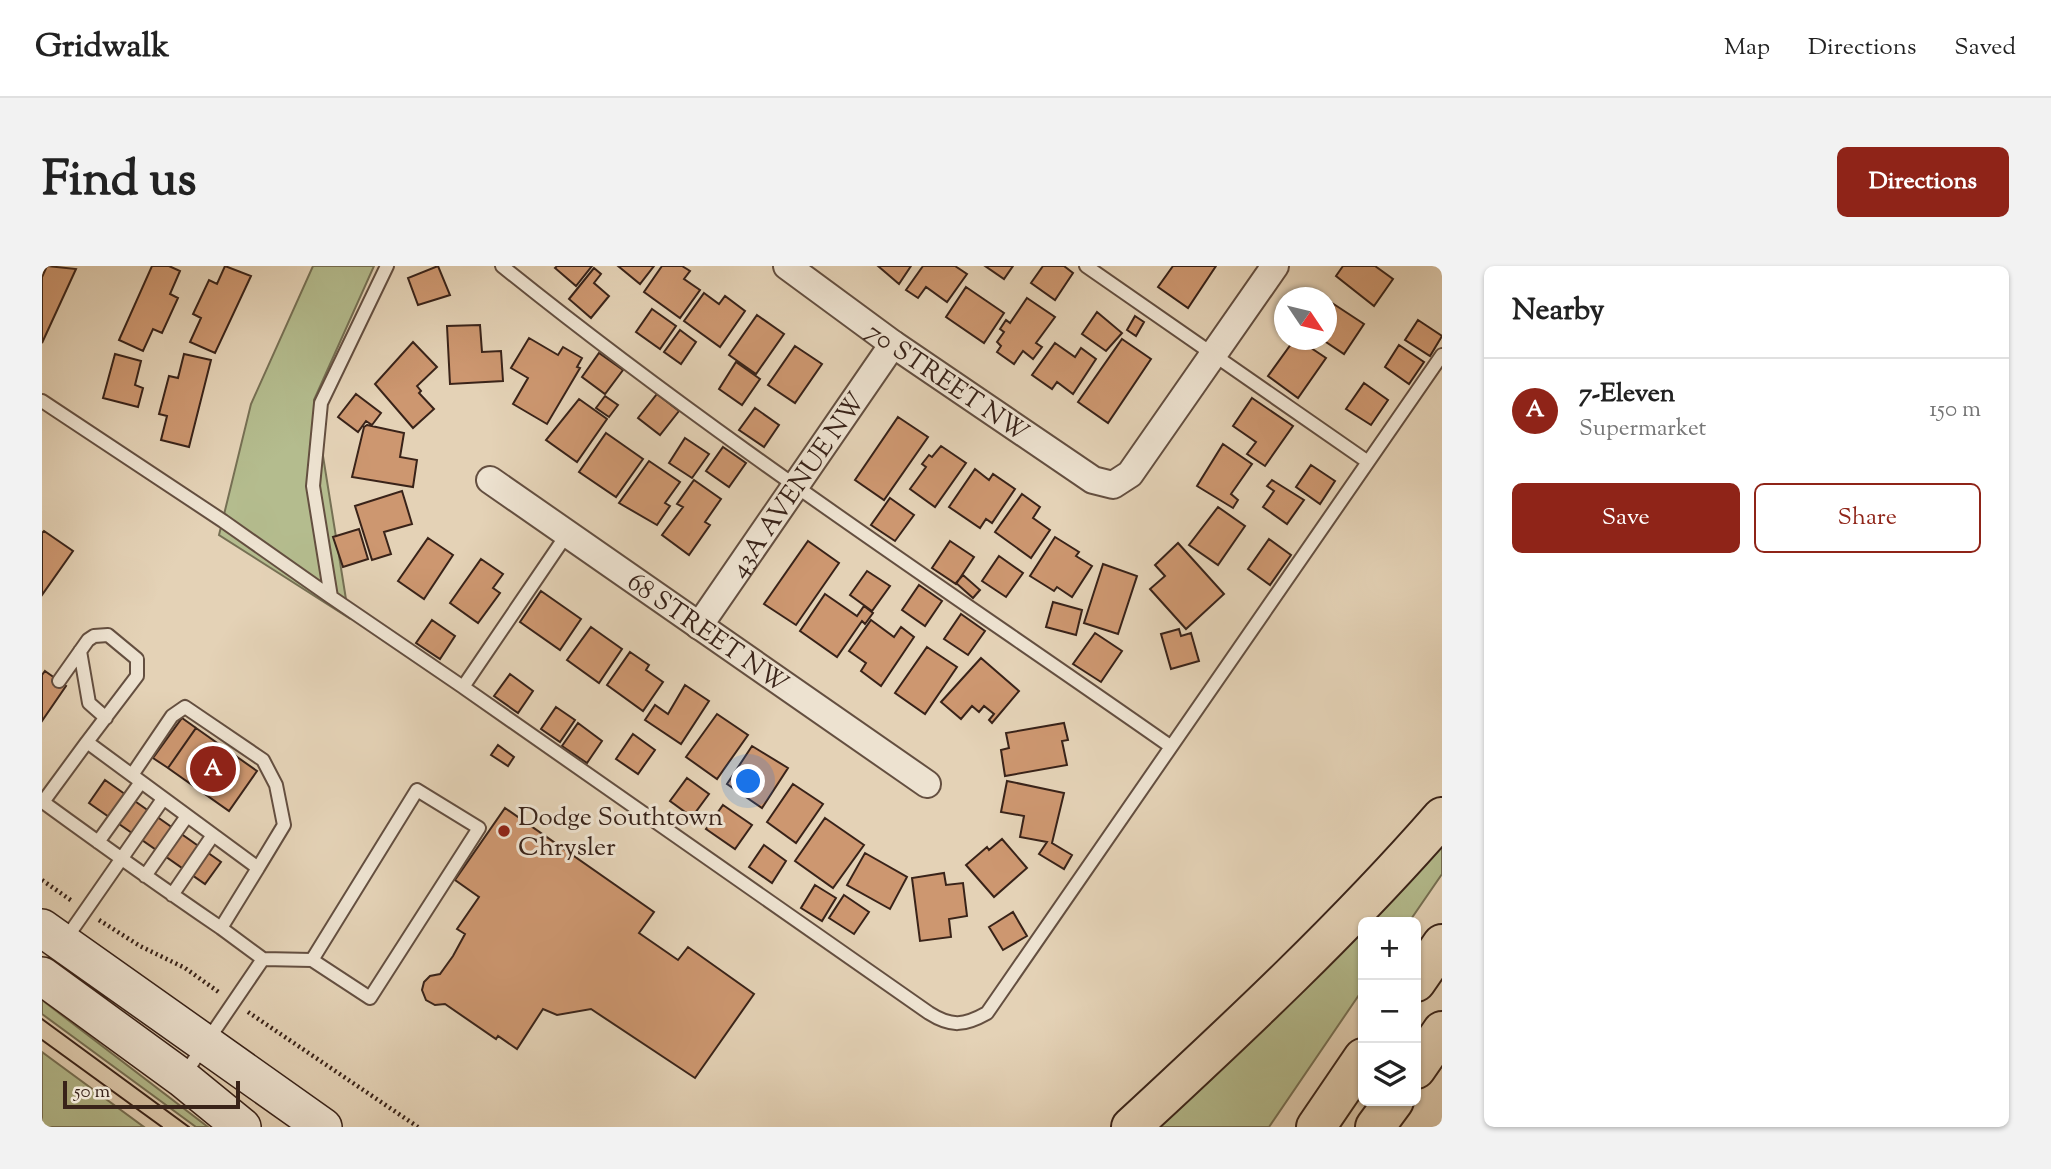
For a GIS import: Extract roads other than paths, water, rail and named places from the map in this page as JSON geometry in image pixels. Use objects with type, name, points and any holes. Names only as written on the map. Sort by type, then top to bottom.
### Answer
[{"type":"highway","points":[[1131,1127],[1249,1018],[1405,859],[1442,817]]},
{"type":"highway","points":[[1417,980],[1442,944]]},
{"type":"highway","points":[[1421,1062],[1442,1031]]},
{"type":"highway","points":[[1316,1127],[1358,1065]]},
{"type":"highway","points":[[1376,1127],[1391,1106]]},
{"type":"main road","points":[[52,935],[323,1127]]},
{"type":"main road","points":[[42,976],[182,1078],[242,1127]]},
{"type":"street","name":"70 STREET NW","points":[[787,266],[893,344],[1093,480],[1113,485],[1130,474],[1213,355]]},
{"type":"street","points":[[1213,355],[1275,266]]},
{"type":"street","name":"43A AVENUE NW","points":[[699,626],[893,344]]},
{"type":"street","name":"68 STREET NW","points":[[490,480],[927,784]]},
{"type":"lane","points":[[331,597],[313,486],[321,403],[387,266]]},
{"type":"lane","points":[[502,266],[566,318],[796,485],[1170,746]]},
{"type":"lane","points":[[1086,266],[1368,462]]},
{"type":"lane","points":[[42,401],[223,521],[946,1024],[968,1024],[987,1013],[1442,355]]},
{"type":"lane","points":[[463,687],[567,534]]},
{"type":"lane","points":[[59,681],[94,636],[108,635],[137,659],[137,676],[43,801],[263,959],[312,960],[370,998],[479,828],[416,790],[312,960]]},
{"type":"lane","points":[[80,651],[89,703],[106,718]]},
{"type":"lane","points":[[99,842],[172,716],[186,707],[263,760],[276,785],[284,825],[221,928]]},
{"type":"lane","points":[[88,742],[258,868]]},
{"type":"lane","points":[[52,935],[121,859],[163,799]]},
{"type":"lane","points":[[145,876],[187,816]]},
{"type":"lane","points":[[172,895],[213,835]]},
{"type":"lane","points":[[182,1078],[263,959]]},
{"type":"tram line","points":[[42,1019],[189,1127]]},
{"type":"tram line","points":[[42,1040],[162,1127]]},
{"type":"place","name":"7-Eleven","points":[[213,769]]},
{"type":"place","name":"Dodge Southtown Chrysler","points":[[504,831]]}]
